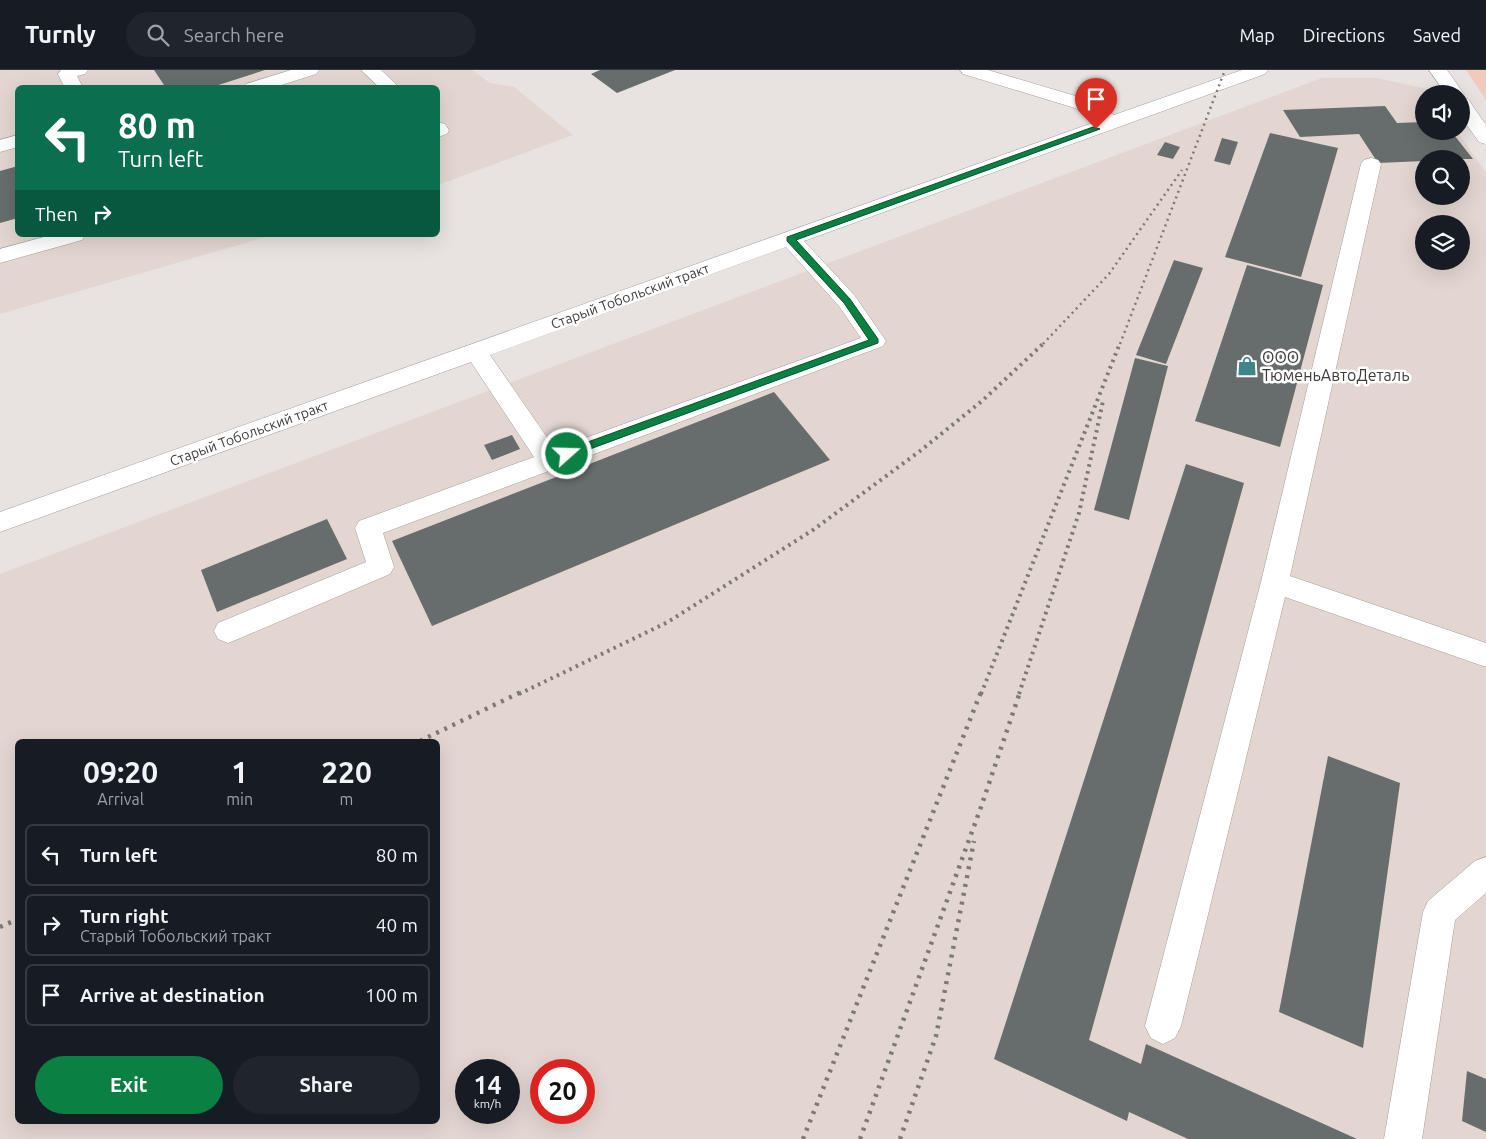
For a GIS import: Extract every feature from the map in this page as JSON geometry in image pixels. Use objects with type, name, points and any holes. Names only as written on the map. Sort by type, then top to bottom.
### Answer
[{"type":"street","points":[[72,85],[67,74],[79,70]]},
{"type":"street","points":[[262,85],[310,70]]},
{"type":"street","points":[[370,70],[387,85]]},
{"type":"street","points":[[969,70],[1076,102],[1090,108],[1114,123]]},
{"type":"street","name":"Старый Тобольский тракт","points":[[0,522],[1259,70]]},
{"type":"street","points":[[1438,70],[1449,85]]},
{"type":"street","points":[[1470,116],[1486,138]]},
{"type":"street","points":[[0,146],[15,142]]},
{"type":"street","points":[[1163,1026],[1275,582],[1371,164]]},
{"type":"street","points":[[0,256],[68,237]]},
{"type":"street","points":[[228,630],[381,567],[368,528],[875,341],[847,301],[790,239]]},
{"type":"street","points":[[476,352],[549,460]]},
{"type":"street","points":[[1275,582],[1486,655]]},
{"type":"street","points":[[1403,1139],[1440,912],[1486,872]]},
{"type":"shaded area","points":[[0,70],[472,70],[490,83],[514,87],[573,135],[440,184],[440,85],[15,85],[15,237],[266,237],[0,314]]},
{"type":"shaded area","points":[[1466,70],[1486,70],[1486,100]]},
{"type":"shaded area","points":[[1322,78],[1376,78],[1415,86],[1415,140],[1463,140],[1486,173],[1486,1139],[0,1139],[0,574]]},
{"type":"building","points":[[154,70],[265,70],[218,85],[164,85]]},
{"type":"building","points":[[600,70],[675,70],[617,93],[591,74]]},
{"type":"building","points":[[1385,106],[1397,123],[1415,122],[1415,140],[1458,140],[1466,150],[1415,150],[1415,161],[1378,163],[1359,134],[1300,137],[1283,110]]},
{"type":"building","points":[[1270,133],[1338,148],[1301,277],[1225,257]]},
{"type":"building","points":[[1222,138],[1238,142],[1230,165],[1214,161]]},
{"type":"building","points":[[1165,142],[1180,147],[1173,159],[1157,155]]},
{"type":"building","points":[[15,167],[15,219],[0,223],[0,171]]},
{"type":"building","points":[[1174,260],[1203,268],[1166,364],[1136,355]]},
{"type":"building","points":[[1247,265],[1323,285],[1280,447],[1195,421]]},
{"type":"building","points":[[1135,358],[1168,366],[1129,520],[1094,510]]},
{"type":"building","points":[[774,392],[830,460],[432,626],[392,541]]},
{"type":"building","points":[[512,435],[520,449],[492,460],[484,445]]},
{"type":"building","points":[[1186,464],[1244,483],[1089,1040],[1141,1064],[1146,1044],[1357,1139],[1188,1139],[1129,1112],[1127,1121],[994,1059]]},
{"type":"building","points":[[327,519],[347,559],[217,612],[201,570]]},
{"type":"building","points":[[1328,756],[1400,783],[1363,1048],[1279,1012]]},
{"type":"building","points":[[1467,1071],[1486,1079],[1486,1132],[1462,1121]]},
{"type":"railway","points":[[1120,344],[1225,70]]},
{"type":"railway","points":[[1044,343],[1109,274],[1182,170]]},
{"type":"railway","points":[[519,694],[668,622],[813,530],[920,451],[982,401],[1044,343]]},
{"type":"railway","points":[[981,694],[1120,343]]},
{"type":"railway","points":[[1019,694],[1079,513],[1103,401]]},
{"type":"railway","points":[[424,739],[521,692]]},
{"type":"railway","points":[[803,1139],[981,692]]},
{"type":"railway","points":[[860,1139],[981,807],[1020,692]]},
{"type":"railway","points":[[900,1139],[936,1036],[974,841]]},
{"type":"railway","points":[[0,927],[15,920]]},
{"type":"place","name":"ООО ТюменьАвтоДеталь","points":[[1247,366]]},
{"type":"route","points":[[567,454],[875,341],[847,301],[790,239],[1096,129]]}]
